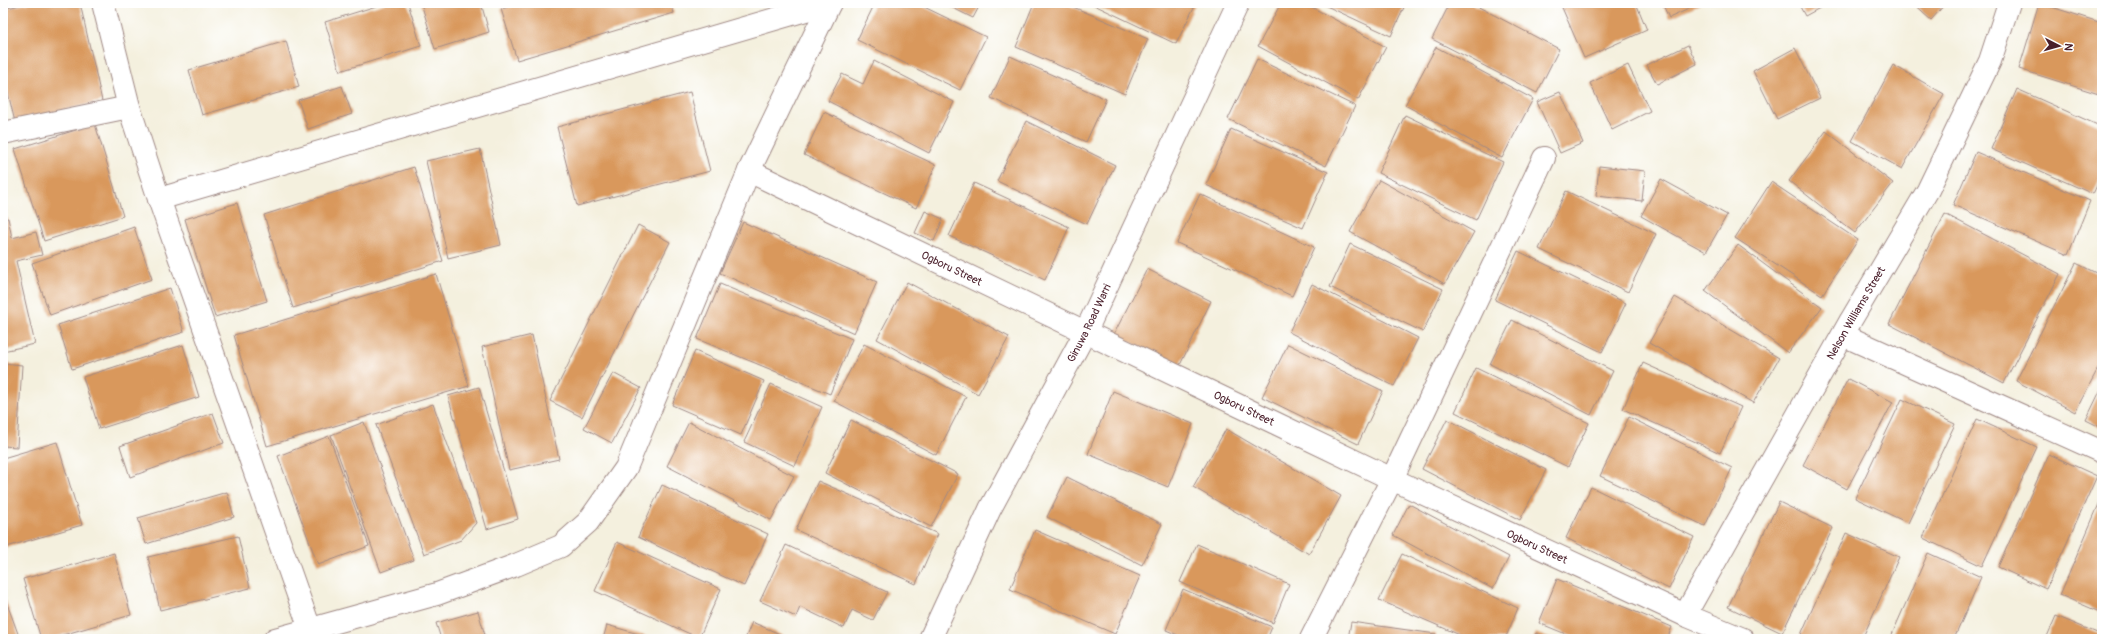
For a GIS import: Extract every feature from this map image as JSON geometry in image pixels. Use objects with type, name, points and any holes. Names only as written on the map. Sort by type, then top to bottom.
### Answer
[{"type":"street","points":[[103,3],[129,107],[159,199],[310,629]]},
{"type":"street","points":[[159,199],[830,3]]},
{"type":"street","points":[[275,639],[438,594],[516,565],[561,546],[588,522],[626,468],[749,171],[830,3]]},
{"type":"street","name":"Ginuwa Road Warri","points":[[930,639],[990,509],[1086,331],[1238,3]]},
{"type":"street","name":"Nelson Williams Street","points":[[1685,615],[1843,335],[1928,190],[1990,61],[2008,3]]},
{"type":"street","points":[[3,133],[129,107]]},
{"type":"street","points":[[1311,639],[1392,479],[1544,158]]},
{"type":"street","name":"Ogboru Street","points":[[749,171],[1086,331],[1392,479],[1685,615],[1743,639]]},
{"type":"street","points":[[1843,335],[2102,452]]},
{"type":"building","points":[[29,3],[80,3],[102,101],[15,122],[3,72],[3,9]]},
{"type":"building","points":[[386,3],[408,3],[421,46],[340,71],[325,22]]},
{"type":"building","points":[[421,3],[481,3],[489,32],[435,49]]},
{"type":"building","points":[[523,3],[671,3],[674,13],[517,60],[501,9]]},
{"type":"building","points":[[875,3],[916,3],[986,37],[960,90],[857,40]]},
{"type":"building","points":[[943,3],[981,3],[973,18]]},
{"type":"building","points":[[1034,3],[1064,3],[1148,39],[1125,94],[1016,47]]},
{"type":"building","points":[[1090,3],[1196,3],[1176,44]]},
{"type":"building","points":[[1281,3],[1304,3],[1386,47],[1358,100],[1258,46]]},
{"type":"building","points":[[1320,3],[1406,3],[1391,36]]},
{"type":"building","points":[[1450,3],[1471,3],[1559,49],[1537,93],[1432,39]]},
{"type":"building","points":[[1560,3],[1636,3],[1647,30],[1584,58]]},
{"type":"building","points":[[1662,3],[1702,3],[1669,18]]},
{"type":"building","points":[[1798,3],[1829,3],[1805,16]]},
{"type":"building","points":[[1912,3],[1946,3],[1931,20]]},
{"type":"building","points":[[2039,3],[2102,23],[2102,95],[2019,69]]},
{"type":"building","points":[[286,41],[299,87],[202,115],[189,70]]},
{"type":"building","points":[[1688,45],[1697,64],[1657,84],[1647,65]]},
{"type":"building","points":[[1436,47],[1533,99],[1502,158],[1405,105]]},
{"type":"building","points":[[1795,48],[1820,98],[1777,119],[1753,71]]},
{"type":"building","points":[[1010,56],[1106,99],[1086,142],[991,98]]},
{"type":"building","points":[[1257,59],[1355,106],[1326,166],[1228,119]]},
{"type":"building","points":[[874,61],[954,102],[929,153],[828,101],[842,74],[863,84]]},
{"type":"building","points":[[1628,65],[1650,111],[1612,130],[1590,83]]},
{"type":"building","points":[[1893,65],[1944,94],[1902,169],[1852,141]]},
{"type":"building","points":[[342,86],[352,114],[308,129],[298,100]]},
{"type":"building","points":[[2017,89],[2102,127],[2102,174],[2093,194],[1991,149]]},
{"type":"building","points":[[690,92],[710,171],[577,206],[557,127]]},
{"type":"building","points":[[1560,92],[1583,143],[1560,153],[1537,102]]},
{"type":"building","points":[[824,112],[936,165],[916,208],[804,155]]},
{"type":"building","points":[[1405,115],[1503,162],[1476,220],[1378,173]]},
{"type":"building","points":[[1026,121],[1115,165],[1087,224],[997,181]]},
{"type":"building","points":[[95,124],[123,216],[44,241],[15,149]]},
{"type":"building","points":[[1231,129],[1328,172],[1303,228],[1206,185]]},
{"type":"building","points":[[1826,131],[1893,183],[1855,233],[1789,181]]},
{"type":"building","points":[[480,149],[501,245],[448,258],[426,161]]},
{"type":"building","points":[[1976,152],[2090,201],[2068,255],[1953,205]]},
{"type":"building","points":[[1599,166],[1645,171],[1642,201],[1596,196]]},
{"type":"building","points":[[414,167],[443,261],[293,308],[264,215]]},
{"type":"building","points":[[1661,179],[1727,215],[1706,252],[1641,216]]},
{"type":"building","points":[[1379,180],[1474,232],[1445,284],[1350,232]]},
{"type":"building","points":[[1771,182],[1858,240],[1822,295],[1735,238]]},
{"type":"building","points":[[974,183],[1069,227],[1045,280],[949,236]]},
{"type":"building","points":[[1566,191],[1656,234],[1628,292],[1539,249]]},
{"type":"building","points":[[1200,194],[1314,247],[1292,296],[1177,243]]},
{"type":"building","points":[[237,203],[267,301],[215,317],[185,219]]},
{"type":"building","points":[[925,211],[943,219],[934,241],[915,233]]},
{"type":"building","points":[[1945,214],[2060,274],[2004,383],[1889,324]]},
{"type":"building","points":[[8,218],[12,238],[36,232],[42,255],[16,261],[35,344],[3,351],[3,219]]},
{"type":"building","points":[[743,222],[877,282],[854,333],[720,273]]},
{"type":"building","points":[[638,225],[670,242],[582,417],[550,401]]},
{"type":"building","points":[[134,227],[152,279],[50,315],[32,263]]},
{"type":"building","points":[[1350,244],[1443,289],[1423,332],[1330,287]]},
{"type":"building","points":[[1738,245],[1822,307],[1788,353],[1705,291]]},
{"type":"building","points":[[1518,251],[1626,303],[1602,352],[1495,300]]},
{"type":"building","points":[[2076,263],[2102,276],[2102,361],[2075,412],[2016,381]]},
{"type":"building","points":[[1147,269],[1211,301],[1179,367],[1114,334]]},
{"type":"building","points":[[436,274],[469,386],[267,446],[234,335]]},
{"type":"building","points":[[907,282],[1009,337],[978,394],[877,339]]},
{"type":"building","points":[[720,284],[852,339],[830,394],[697,339]]},
{"type":"building","points":[[1312,284],[1418,338],[1394,386],[1289,332]]},
{"type":"building","points":[[170,288],[184,332],[72,369],[58,325]]},
{"type":"building","points":[[1675,297],[1779,358],[1753,403],[1649,343]]},
{"type":"building","points":[[1512,320],[1613,371],[1591,415],[1490,364]]},
{"type":"building","points":[[532,335],[559,459],[509,470],[482,347]]},
{"type":"building","points":[[864,344],[966,397],[936,455],[834,401]]},
{"type":"building","points":[[1288,344],[1383,391],[1358,444],[1262,397]]},
{"type":"building","points":[[183,345],[199,397],[99,429],[83,377]]},
{"type":"building","points":[[695,351],[764,381],[741,435],[672,405]]},
{"type":"building","points":[[3,363],[22,365],[17,447],[3,446]]},
{"type":"building","points":[[1643,363],[1741,407],[1720,453],[1623,409]]},
{"type":"building","points":[[1476,368],[1589,423],[1568,467],[1455,412]]},
{"type":"building","points":[[613,373],[641,388],[612,443],[584,428]]},
{"type":"building","points":[[1848,379],[1893,402],[1847,489],[1803,465]]},
{"type":"building","points":[[771,384],[822,407],[795,466],[744,442]]},
{"type":"building","points":[[479,387],[518,519],[487,529],[448,396]]},
{"type":"building","points":[[2102,387],[2102,428],[2086,420]]},
{"type":"building","points":[[1113,391],[1193,424],[1168,487],[1088,454]]},
{"type":"building","points":[[1902,399],[1955,424],[1908,523],[1855,498]]},
{"type":"building","points":[[433,404],[476,523],[461,540],[424,554],[376,425]]},
{"type":"building","points":[[213,413],[224,443],[130,477],[120,446]]},
{"type":"building","points":[[1629,417],[1732,468],[1705,526],[1600,476]]},
{"type":"building","points":[[1447,419],[1546,470],[1520,520],[1422,469]]},
{"type":"building","points":[[1977,419],[2037,447],[1982,566],[1923,538]]},
{"type":"building","points":[[851,420],[958,474],[931,527],[825,473]]},
{"type":"building","points":[[364,422],[414,560],[381,572],[331,435]]},
{"type":"building","points":[[689,422],[794,476],[771,520],[667,466]]},
{"type":"building","points":[[1226,429],[1341,496],[1309,554],[1193,487]]},
{"type":"building","points":[[329,436],[369,546],[318,565],[278,456]]},
{"type":"building","points":[[57,442],[82,525],[3,548],[3,458]]},
{"type":"building","points":[[2049,454],[2097,476],[2046,589],[1998,567]]},
{"type":"building","points":[[1067,477],[1162,524],[1142,565],[1047,517]]},
{"type":"building","points":[[818,481],[938,534],[916,584],[796,530]]},
{"type":"building","points":[[662,485],[768,534],[744,586],[638,537]]},
{"type":"building","points":[[1591,487],[1694,537],[1669,589],[1566,538]]},
{"type":"building","points":[[227,492],[234,517],[146,544],[138,518]]},
{"type":"building","points":[[2102,497],[2102,613],[2060,595]]},
{"type":"building","points":[[1779,502],[1833,528],[1782,633],[1728,607]]},
{"type":"building","points":[[1409,504],[1509,557],[1493,589],[1393,535]]},
{"type":"building","points":[[1035,530],[1140,576],[1115,634],[1010,589]]},
{"type":"building","points":[[1846,533],[1899,557],[1862,639],[1799,639]]},
{"type":"building","points":[[238,536],[250,588],[160,610],[148,557]]},
{"type":"building","points":[[617,542],[721,589],[699,638],[595,591]]},
{"type":"building","points":[[1197,544],[1289,584],[1273,623],[1180,582]]},
{"type":"building","points":[[786,545],[887,592],[873,620],[852,610],[844,628],[800,607],[796,617],[760,601]]},
{"type":"building","points":[[114,553],[131,615],[49,639],[41,639],[23,579]]},
{"type":"building","points":[[1928,553],[1981,577],[1954,639],[1890,639]]},
{"type":"building","points":[[1402,554],[1518,608],[1505,639],[1469,639],[1379,600]]},
{"type":"building","points":[[1557,579],[1672,627],[1667,639],[1578,639],[1539,623]]},
{"type":"building","points":[[1183,589],[1272,627],[1267,639],[1187,639],[1166,630]]},
{"type":"building","points":[[6,601],[20,639],[3,639],[3,602]]},
{"type":"building","points":[[478,611],[486,639],[441,639],[436,623]]},
{"type":"building","points":[[2056,616],[2102,635],[2102,639],[2046,639]]},
{"type":"building","points":[[752,622],[791,639],[745,639]]},
{"type":"building","points":[[1351,622],[1436,634],[1436,639],[1348,639]]},
{"type":"building","points":[[607,625],[656,639],[603,639]]},
{"type":"building","points":[[1536,633],[1551,639],[1533,639]]}]
